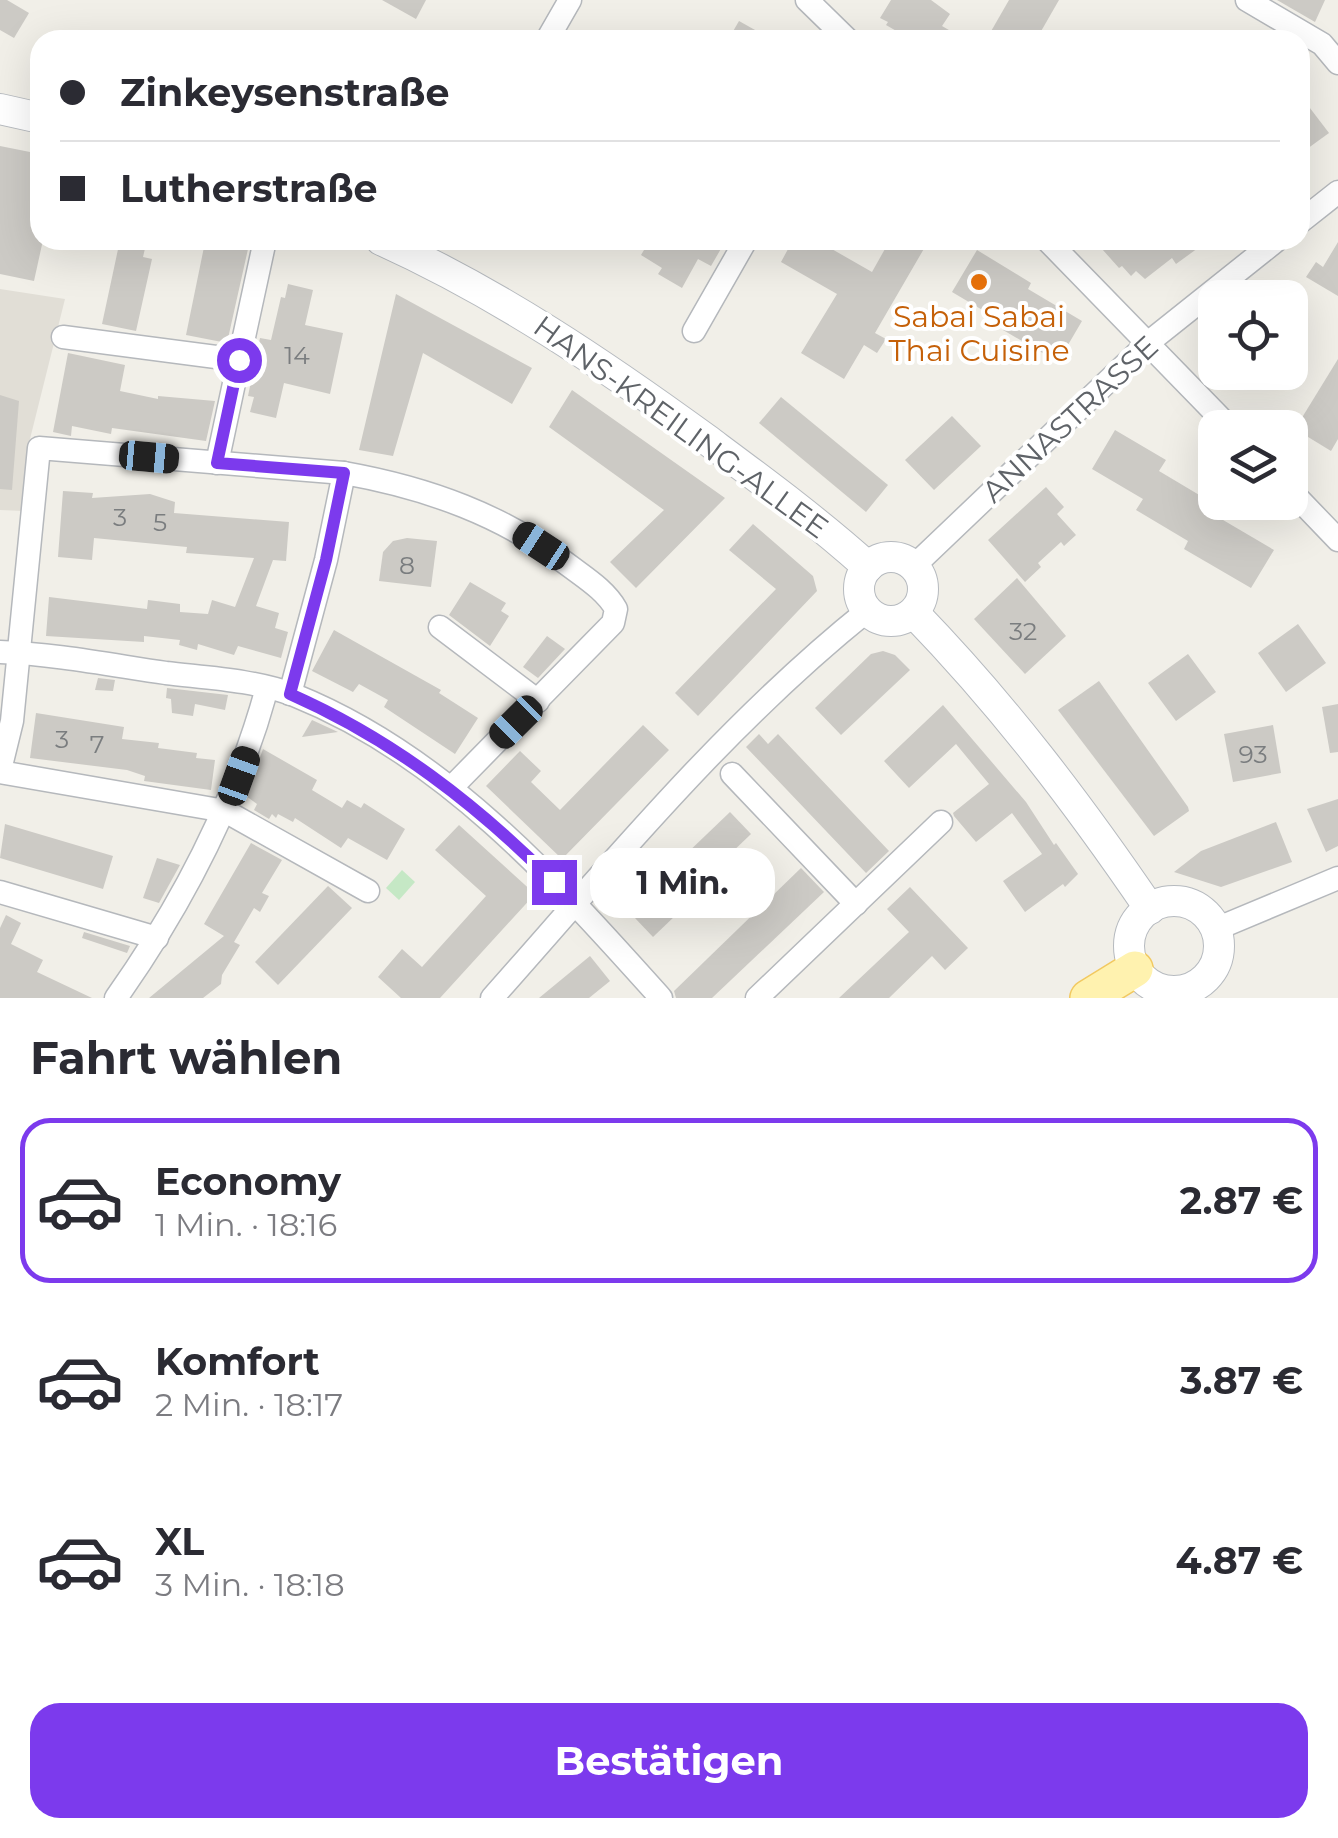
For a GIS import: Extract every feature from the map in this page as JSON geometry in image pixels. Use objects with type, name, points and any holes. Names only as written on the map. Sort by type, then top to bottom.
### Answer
[{"type":"main road","points":[[1088,998],[1135,969]]},
{"type":"street","points":[[552,30],[570,0]]},
{"type":"street","points":[[807,0],[838,30]]},
{"type":"street","points":[[1247,0],[1298,30]]},
{"type":"street","points":[[1310,37],[1322,44],[1338,64]]},
{"type":"street","points":[[0,109],[30,116]]},
{"type":"street","points":[[1310,214],[1338,192]]},
{"type":"street","points":[[217,463],[263,250]]},
{"type":"street","name":"HANS-KREILING-ALLEE","points":[[400,250],[530,317],[645,394],[747,469],[868,567]]},
{"type":"street","points":[[694,332],[740,250]]},
{"type":"street","points":[[1057,250],[1213,410]]},
{"type":"street","name":"ANNASTRASSE","points":[[914,566],[1149,342],[1265,250]]},
{"type":"street","points":[[63,338],[239,360]]},
{"type":"street","points":[[368,891],[226,810],[0,771],[12,721],[10,652],[39,448],[344,473],[383,480],[482,512],[553,554],[612,600],[616,609],[613,623],[451,788]]},
{"type":"street","points":[[116,998],[192,880],[226,810],[254,735],[279,691],[326,560],[344,473]]},
{"type":"street","points":[[1308,509],[1338,540]]},
{"type":"street","points":[[886,557],[906,560],[914,566],[922,577],[924,590],[914,613],[905,619],[885,622],[867,611],[859,589],[868,567],[886,557]]},
{"type":"street","points":[[492,998],[783,682],[867,611]]},
{"type":"street","points":[[914,613],[970,671],[1054,772],[1150,908]]},
{"type":"street","points":[[440,627],[538,700]]},
{"type":"street","points":[[10,652],[279,691],[366,731],[451,788],[492,822],[575,904],[661,998]]},
{"type":"street","points":[[732,774],[856,904]]},
{"type":"street","points":[[758,998],[941,822]]},
{"type":"street","points":[[1216,929],[1338,878]]},
{"type":"street","points":[[0,892],[157,938]]},
{"type":"street","points":[[1162,903],[1188,904],[1200,909],[1216,929],[1218,954],[1200,992],[1163,990],[1135,969],[1130,956],[1133,929],[1150,908],[1162,903]]},
{"type":"shaded area","points":[[0,289],[65,299],[27,451],[24,511],[0,510]]},
{"type":"green space","points":[[402,870],[415,882],[399,900],[386,888]]},
{"type":"building","points":[[0,0],[29,13],[14,38],[0,30]]},
{"type":"building","points":[[382,0],[426,0],[416,19]]},
{"type":"building","points":[[891,0],[931,0],[950,14],[942,26],[949,30],[895,30],[880,18]]},
{"type":"building","points":[[1009,0],[1059,0],[1042,30],[992,30]]},
{"type":"building","points":[[1277,0],[1325,0],[1315,22]]},
{"type":"building","points":[[739,21],[755,30],[734,30]]},
{"type":"building","points":[[1310,108],[1329,133],[1310,147]]},
{"type":"building","points":[[0,146],[30,152],[30,250],[41,250],[34,281],[0,274]]},
{"type":"building","points":[[1338,242],[1338,296],[1306,277],[1316,262],[1323,267]]},
{"type":"building","points":[[118,250],[145,250],[143,257],[152,259],[136,331],[102,324]]},
{"type":"building","points":[[203,250],[248,250],[227,343],[186,335]]},
{"type":"building","points":[[644,250],[720,250],[711,266],[698,259],[682,288],[658,274],[662,268],[641,255]]},
{"type":"building","points":[[788,250],[834,250],[872,272],[884,250],[923,250],[875,333],[886,339],[877,353],[864,345],[844,379],[801,353],[837,294],[781,262]]},
{"type":"building","points":[[977,250],[1031,283],[1028,289],[1082,321],[1058,362],[1003,330],[1006,324],[952,292]]},
{"type":"building","points":[[1103,250],[1195,250],[1176,264],[1172,258],[1145,279],[1136,271],[1131,276],[1122,266],[1119,268]]},
{"type":"building","points":[[288,284],[313,290],[305,325],[343,333],[330,394],[284,383],[276,418],[250,412],[254,397],[248,396],[260,338],[271,340]]},
{"type":"building","points":[[396,294],[532,368],[512,404],[423,353],[393,456],[359,450]]},
{"type":"building","points":[[68,353],[125,365],[120,391],[158,399],[215,401],[206,441],[112,428],[111,434],[72,426],[71,436],[53,432]]},
{"type":"building","points":[[1338,359],[1338,439],[1331,451],[1308,437],[1307,410]]},
{"type":"building","points":[[572,390],[725,498],[636,588],[610,562],[664,510],[549,427]]},
{"type":"building","points":[[0,395],[19,401],[12,490],[0,489]]},
{"type":"building","points":[[781,397],[888,485],[866,512],[759,423]]},
{"type":"building","points":[[952,416],[981,446],[934,490],[905,460]]},
{"type":"building","points":[[1115,430],[1166,460],[1159,471],[1198,494],[1198,520],[1223,520],[1274,550],[1251,588],[1184,549],[1188,541],[1136,510],[1143,499],[1092,469]]},
{"type":"building","points":[[1046,487],[1064,507],[1057,514],[1076,535],[1064,546],[1061,542],[1038,563],[1041,567],[1025,582],[988,540]]},
{"type":"building","points":[[63,491],[93,493],[92,498],[150,494],[175,502],[174,513],[289,522],[286,561],[273,560],[256,606],[279,613],[275,628],[288,632],[281,658],[238,646],[234,655],[198,644],[197,650],[179,645],[180,640],[144,636],[144,642],[46,636],[49,597],[147,609],[148,600],[180,604],[180,612],[208,614],[212,600],[235,607],[254,558],[186,553],[187,547],[94,538],[92,560],[58,557]]},
{"type":"building","points":[[753,524],[813,576],[817,591],[698,716],[675,693],[776,589],[729,550]]},
{"type":"building","points":[[393,541],[437,541],[431,587],[379,581],[383,552]]},
{"type":"building","points":[[1017,578],[1066,636],[1025,674],[974,619]]},
{"type":"building","points":[[470,582],[506,603],[501,611],[509,616],[490,646],[449,615]]},
{"type":"building","points":[[1298,624],[1326,663],[1286,692],[1258,653]]},
{"type":"building","points":[[334,630],[441,690],[439,693],[478,718],[455,754],[384,707],[388,700],[359,684],[353,692],[312,671]]},
{"type":"building","points":[[547,636],[565,649],[538,678],[523,667]]},
{"type":"building","points":[[883,651],[895,655],[910,670],[841,735],[815,708],[871,654]]},
{"type":"building","points":[[1188,654],[1216,692],[1176,721],[1148,683]]},
{"type":"building","points":[[98,678],[115,680],[113,691],[95,690]]},
{"type":"building","points":[[1099,681],[1188,807],[1189,811],[1154,836],[1058,710]]},
{"type":"building","points":[[167,688],[228,695],[225,710],[195,704],[193,716],[172,713]]},
{"type":"building","points":[[1338,704],[1338,752],[1330,753],[1322,707]]},
{"type":"building","points":[[943,705],[1026,802],[1078,874],[1025,912],[1003,881],[1042,854],[1012,813],[976,842],[954,816],[989,784],[956,744],[909,788],[884,761]]},
{"type":"building","points":[[36,713],[124,727],[122,739],[159,743],[158,748],[197,753],[196,758],[215,760],[211,790],[144,781],[145,776],[127,770],[30,758]]},
{"type":"building","points":[[312,720],[338,732],[302,737]]},
{"type":"building","points":[[643,725],[669,750],[562,859],[486,786],[520,751],[541,771],[531,782],[560,810]]},
{"type":"building","points":[[1273,725],[1281,773],[1233,782],[1224,734]]},
{"type":"building","points":[[759,734],[768,744],[778,734],[889,851],[866,873],[746,747]]},
{"type":"building","points":[[263,749],[317,780],[312,790],[342,808],[347,800],[361,808],[364,803],[405,829],[387,860],[348,838],[341,848],[295,818],[293,822],[272,814],[269,819],[254,810],[257,804],[246,796]]},
{"type":"building","points":[[1338,799],[1338,846],[1326,852],[1307,809]]},
{"type":"building","points":[[730,812],[751,834],[703,880],[682,858]]},
{"type":"building","points":[[1276,822],[1292,862],[1221,887],[1174,872],[1201,851]]},
{"type":"building","points":[[5,824],[113,856],[103,889],[0,858]]},
{"type":"building","points":[[459,825],[535,894],[440,998],[401,998],[378,977],[402,949],[422,967],[486,896],[435,850]]},
{"type":"building","points":[[251,843],[282,860],[262,893],[269,896],[260,912],[254,908],[234,942],[240,945],[222,975],[221,984],[203,998],[149,998],[224,936],[204,924]]},
{"type":"building","points":[[157,858],[180,865],[159,903],[143,898]]},
{"type":"building","points":[[801,868],[824,892],[712,998],[676,998],[674,991]]},
{"type":"building","points":[[640,875],[677,914],[653,937],[616,898]]},
{"type":"building","points":[[328,886],[352,908],[278,985],[255,962]]},
{"type":"building","points":[[910,887],[968,948],[945,970],[932,956],[889,998],[839,998],[909,932],[887,909]]},
{"type":"building","points":[[6,915],[21,923],[11,944],[43,960],[37,972],[92,998],[0,998],[0,928]]},
{"type":"building","points":[[84,932],[130,946],[127,953],[82,938]]},
{"type":"building","points":[[590,956],[610,981],[589,998],[539,998]]},
{"type":"place","name":"Sabai Sabai Thai Cuisine","points":[[979,282]]},
{"type":"route","points":[[239,360],[217,463],[344,473],[326,560],[290,694],[366,731],[451,788],[554,882]]}]
